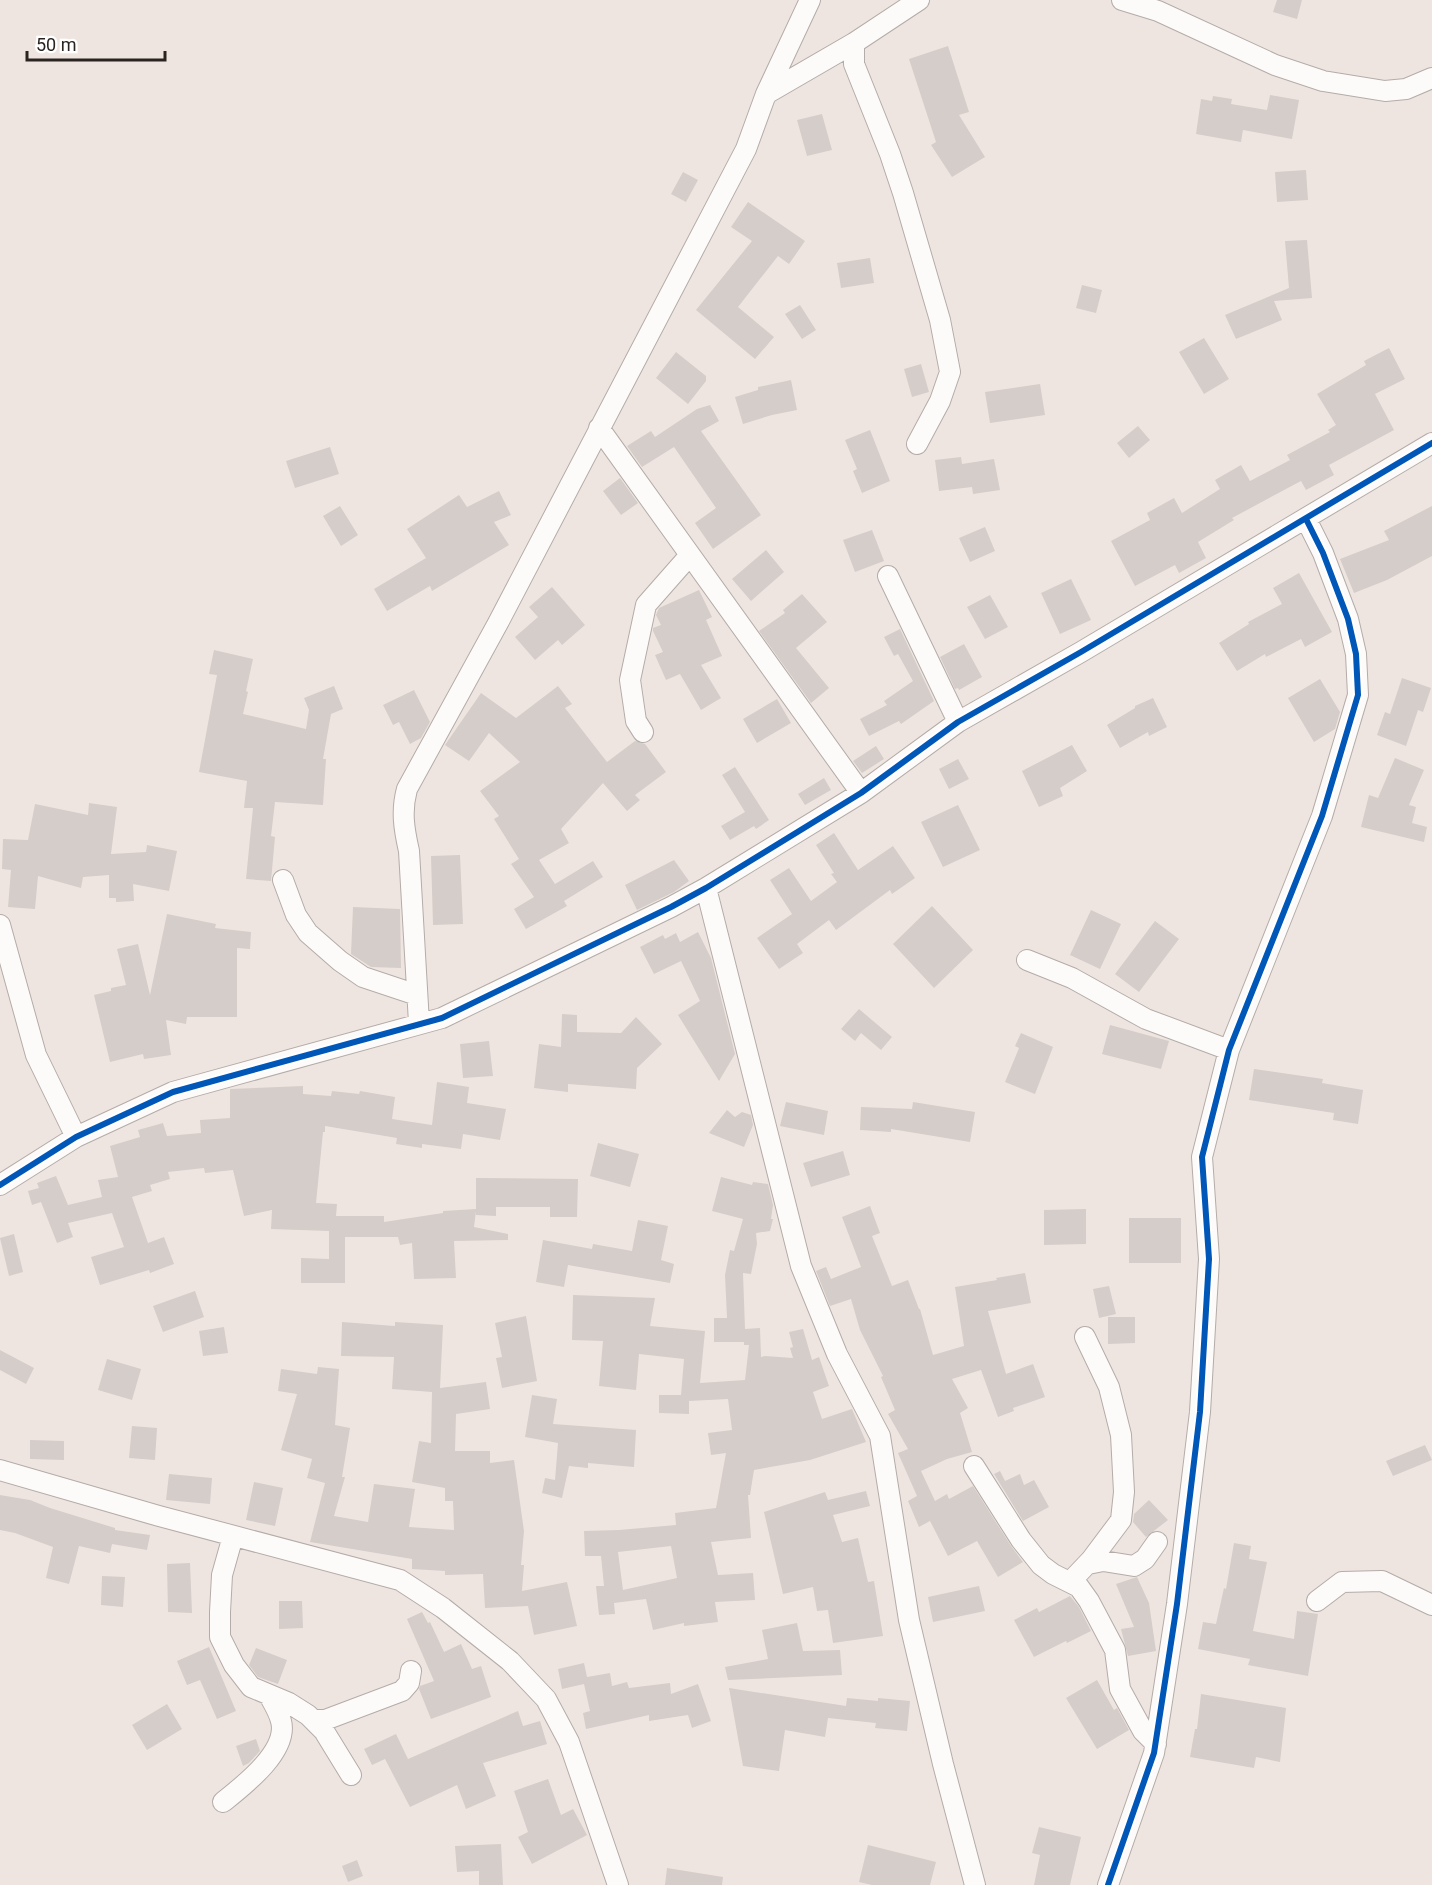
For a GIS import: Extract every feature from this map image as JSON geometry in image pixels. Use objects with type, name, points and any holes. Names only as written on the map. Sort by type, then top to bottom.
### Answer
[{"type":"street","points":[[419,1023],[409,851],[403,826],[402,805],[407,789],[498,623],[746,149],[766,94],[810,0]]},
{"type":"street","points":[[766,94],[854,43],[919,0]]},
{"type":"street","points":[[1122,0],[1158,11],[1275,65],[1323,81],[1386,91],[1406,88],[1432,78]]},
{"type":"street","points":[[854,43],[854,64],[900,183],[940,320],[950,372],[939,401],[917,444]]},
{"type":"street","points":[[599,428],[861,793]]},
{"type":"street","points":[[0,1185],[76,1137],[173,1092],[442,1018],[706,888],[861,793],[958,722],[1429,450]]},
{"type":"street","points":[[1108,1885],[1156,1744],[1178,1605],[1200,1412],[1209,1259],[1202,1157],[1229,1050],[1322,816],[1358,695],[1356,654],[1348,619],[1323,554],[1306,519]]},
{"type":"street","points":[[643,732],[636,721],[630,680],[646,604],[690,555]]},
{"type":"street","points":[[888,576],[958,722]]},
{"type":"street","points":[[283,879],[296,915],[308,933],[340,962],[363,976],[417,995]]},
{"type":"street","points":[[706,888],[801,1266],[837,1354],[880,1436],[909,1620],[943,1764],[975,1885]]},
{"type":"street","points":[[0,925],[36,1055],[76,1137]]},
{"type":"street","points":[[1027,960],[1072,978],[1146,1019],[1229,1050]]},
{"type":"street","points":[[1070,1582],[1088,1564],[1121,1520],[1124,1492],[1121,1435],[1116,1414],[1109,1387],[1085,1337]]},
{"type":"street","points":[[974,1466],[1021,1540],[1041,1565],[1079,1587],[1115,1650],[1120,1689],[1143,1731],[1156,1744]]},
{"type":"street","points":[[0,1470],[233,1536],[400,1580],[443,1608],[510,1661],[546,1699],[569,1742],[618,1885]]},
{"type":"street","points":[[233,1536],[222,1575],[220,1636],[234,1665],[251,1687],[289,1703],[313,1720],[324,1731],[351,1775]]},
{"type":"street","points":[[1088,1564],[1103,1561],[1134,1566],[1145,1558],[1156,1542]]},
{"type":"street","points":[[1317,1601],[1342,1582],[1382,1581],[1432,1605]]},
{"type":"street","points":[[313,1720],[325,1719],[402,1691],[409,1683],[411,1671]]},
{"type":"street","points":[[223,1802],[257,1773],[279,1743],[282,1730],[281,1720],[268,1695]]},
{"type":"building","points":[[1277,0],[1302,0],[1297,19],[1273,12]]},
{"type":"building","points":[[948,46],[969,112],[959,115],[985,157],[952,177],[931,145],[936,142],[909,59]]},
{"type":"building","points":[[1270,95],[1299,100],[1292,139],[1243,130],[1241,142],[1196,134],[1201,99],[1212,101],[1213,96],[1232,99],[1231,104],[1267,110]]},
{"type":"building","points":[[822,114],[832,150],[807,156],[797,120]]},
{"type":"building","points":[[1306,170],[1308,200],[1277,202],[1275,172]]},
{"type":"building","points":[[683,172],[698,180],[686,202],[671,194]]},
{"type":"building","points":[[748,202],[805,241],[789,264],[778,256],[738,307],[774,337],[755,359],[696,310],[752,241],[731,227]]},
{"type":"building","points":[[1307,240],[1312,298],[1274,301],[1282,320],[1236,339],[1225,315],[1289,288],[1285,241]]},
{"type":"building","points":[[870,258],[874,283],[841,288],[837,263]]},
{"type":"building","points":[[1082,285],[1102,290],[1096,313],[1076,308]]},
{"type":"building","points":[[800,305],[816,330],[802,339],[785,314]]},
{"type":"building","points":[[1204,338],[1229,379],[1204,394],[1179,352]]},
{"type":"building","points":[[1389,348],[1405,379],[1375,394],[1394,430],[1329,465],[1334,475],[1306,490],[1301,481],[1232,518],[1234,520],[1198,542],[1206,558],[1179,573],[1175,565],[1135,586],[1111,541],[1150,520],[1147,513],[1174,498],[1182,513],[1220,489],[1215,480],[1241,465],[1250,481],[1290,460],[1287,455],[1330,432],[1328,430],[1336,425],[1317,394],[1366,365],[1364,361]]},
{"type":"building","points":[[676,352],[706,376],[706,381],[688,404],[656,378]]},
{"type":"building","points":[[921,364],[929,392],[912,397],[904,369]]},
{"type":"building","points":[[791,380],[797,410],[743,424],[735,397],[758,390],[758,387]]},
{"type":"building","points":[[1040,384],[1045,415],[990,423],[985,392]]},
{"type":"building","points":[[710,405],[719,421],[701,431],[761,515],[713,549],[695,523],[716,508],[674,447],[642,467],[627,446],[651,431],[655,437],[697,409]]},
{"type":"building","points":[[1138,426],[1150,440],[1129,458],[1117,443]]},
{"type":"building","points":[[870,430],[890,481],[862,493],[853,471],[857,469],[845,440]]},
{"type":"building","points":[[330,447],[339,474],[295,488],[286,461]]},
{"type":"building","points":[[961,457],[962,464],[994,459],[1000,490],[973,494],[972,487],[939,491],[935,460]]},
{"type":"building","points":[[620,478],[638,503],[621,515],[603,491]]},
{"type":"building","points":[[499,491],[511,515],[494,522],[509,545],[432,591],[430,586],[387,611],[374,589],[426,558],[407,529],[459,495],[467,507]]},
{"type":"building","points":[[340,506],[358,535],[341,546],[323,516]]},
{"type":"building","points":[[1432,506],[1432,556],[1387,580],[1354,593],[1340,559],[1389,540],[1384,531]]},
{"type":"building","points":[[985,527],[995,551],[970,562],[959,538]]},
{"type":"building","points":[[872,530],[884,561],[855,572],[843,540]]},
{"type":"building","points":[[766,550],[784,572],[751,601],[732,579]]},
{"type":"building","points":[[1299,573],[1332,632],[1305,647],[1301,639],[1266,657],[1265,654],[1237,671],[1219,643],[1249,624],[1248,622],[1282,604],[1273,588]]},
{"type":"building","points":[[1071,579],[1091,620],[1060,634],[1041,593]]},
{"type":"building","points":[[552,587],[585,625],[562,645],[558,640],[535,660],[515,637],[538,617],[529,607]]},
{"type":"building","points":[[699,590],[712,617],[706,620],[722,656],[701,665],[721,698],[701,710],[680,674],[666,680],[655,655],[663,652],[653,631],[653,628],[661,625],[656,615],[659,608]]},
{"type":"building","points":[[802,594],[827,622],[796,648],[829,688],[811,703],[759,631],[785,613],[783,610]]},
{"type":"building","points":[[990,595],[1008,627],[985,639],[967,607]]},
{"type":"building","points":[[900,629],[934,701],[901,724],[899,721],[869,736],[860,719],[887,705],[884,701],[913,681],[898,654],[894,656],[884,637]]},
{"type":"building","points":[[964,644],[982,677],[959,690],[955,689],[940,657]]},
{"type":"building","points":[[214,650],[253,659],[243,714],[306,729],[309,710],[304,698],[334,686],[343,709],[331,714],[323,759],[326,759],[323,805],[275,802],[271,836],[275,837],[271,881],[246,879],[253,808],[244,808],[247,781],[199,772],[217,675],[209,674]]},
{"type":"building","points":[[1402,678],[1431,688],[1423,712],[1418,710],[1406,746],[1377,735],[1385,712],[1390,714]]},
{"type":"building","points":[[1320,679],[1340,712],[1335,729],[1314,742],[1288,698]]},
{"type":"building","points":[[558,686],[572,704],[565,708],[607,762],[635,741],[645,744],[666,772],[635,795],[640,800],[627,811],[603,783],[561,829],[569,843],[539,860],[555,884],[593,861],[603,877],[564,901],[567,906],[526,929],[514,909],[534,897],[511,864],[519,859],[494,819],[499,816],[480,791],[520,762],[489,733],[469,761],[445,745],[481,693],[516,718]]},
{"type":"building","points":[[414,690],[430,722],[421,738],[410,744],[399,722],[393,725],[383,705]]},
{"type":"building","points":[[1153,698],[1167,727],[1149,736],[1148,732],[1120,748],[1107,725],[1135,706]]},
{"type":"building","points":[[777,699],[791,723],[757,743],[743,719]]},
{"type":"building","points":[[1072,745],[1087,771],[1060,788],[1063,796],[1039,807],[1022,771]]},
{"type":"building","points":[[876,746],[884,759],[862,773],[853,761]]},
{"type":"building","points":[[1395,758],[1424,770],[1409,805],[1416,807],[1412,823],[1427,827],[1424,842],[1361,827],[1369,795],[1378,798]]},
{"type":"building","points":[[958,759],[969,779],[949,789],[939,769]]},
{"type":"building","points":[[735,767],[769,820],[756,829],[754,826],[730,840],[721,826],[745,812],[722,775]]},
{"type":"building","points":[[824,778],[831,790],[805,805],[798,794]]},
{"type":"building","points":[[89,803],[117,807],[111,854],[146,852],[147,845],[177,851],[169,891],[133,884],[134,901],[116,902],[116,898],[109,898],[109,875],[83,877],[81,888],[38,876],[35,909],[8,907],[11,870],[2,869],[3,839],[28,840],[35,804],[88,815]]},
{"type":"building","points":[[958,805],[980,850],[943,867],[921,822]]},
{"type":"building","points":[[834,833],[858,870],[893,846],[915,878],[892,894],[890,890],[836,930],[829,920],[797,944],[803,953],[779,969],[757,938],[792,914],[770,880],[789,868],[811,901],[837,882],[831,874],[834,873],[816,845]]},
{"type":"building","points":[[460,855],[463,924],[433,925],[431,856]]},
{"type":"building","points":[[674,860],[689,881],[674,892],[637,910],[625,885]]},
{"type":"building","points":[[932,906],[973,950],[934,988],[893,944]]},
{"type":"building","points":[[353,907],[400,909],[401,968],[371,967],[351,954]]},
{"type":"building","points":[[1091,910],[1121,924],[1100,969],[1070,955]]},
{"type":"building","points":[[167,914],[216,924],[215,928],[251,932],[250,949],[237,948],[237,1017],[187,1017],[186,1024],[166,1020],[171,1055],[144,1059],[143,1054],[110,1062],[94,995],[126,985],[117,949],[138,944],[150,995]]},
{"type":"building","points":[[1155,921],[1179,939],[1139,992],[1115,974]]},
{"type":"building","points":[[698,932],[711,958],[735,1054],[719,1081],[678,1015],[700,1001],[681,961],[654,974],[640,947],[663,935],[665,939],[676,933],[680,942]]},
{"type":"building","points":[[859,1009],[892,1037],[881,1050],[861,1033],[855,1041],[841,1029]]},
{"type":"building","points":[[562,1014],[577,1015],[577,1032],[621,1033],[636,1017],[662,1044],[637,1068],[636,1089],[568,1084],[568,1092],[534,1088],[539,1044],[561,1047]]},
{"type":"building","points":[[1110,1025],[1169,1041],[1161,1069],[1102,1054]]},
{"type":"building","points":[[1021,1033],[1053,1047],[1035,1094],[1005,1082],[1019,1048],[1015,1046]]},
{"type":"building","points":[[489,1041],[493,1076],[463,1078],[460,1044]]},
{"type":"building","points":[[1254,1069],[1323,1079],[1322,1083],[1363,1090],[1358,1124],[1333,1120],[1334,1113],[1249,1100]]},
{"type":"building","points":[[437,1082],[469,1087],[467,1103],[506,1109],[500,1140],[463,1134],[461,1149],[422,1144],[422,1148],[396,1144],[397,1138],[325,1126],[316,1203],[337,1204],[336,1216],[384,1216],[384,1222],[443,1213],[443,1211],[476,1209],[476,1178],[578,1179],[577,1217],[550,1217],[550,1207],[496,1207],[496,1216],[476,1215],[476,1211],[474,1227],[508,1234],[508,1240],[454,1241],[456,1278],[414,1279],[412,1243],[400,1245],[398,1237],[345,1237],[345,1283],[301,1283],[301,1258],[329,1259],[329,1231],[271,1229],[272,1210],[244,1216],[233,1170],[205,1173],[204,1168],[168,1172],[170,1179],[150,1185],[152,1191],[132,1197],[148,1243],[164,1237],[174,1264],[150,1273],[149,1270],[100,1285],[91,1257],[124,1247],[112,1213],[68,1223],[73,1237],[57,1243],[41,1202],[32,1205],[28,1191],[39,1188],[37,1183],[56,1176],[68,1205],[102,1197],[98,1180],[118,1177],[110,1146],[140,1137],[138,1130],[163,1123],[167,1136],[201,1133],[200,1120],[230,1118],[230,1089],[303,1086],[303,1094],[331,1096],[332,1091],[359,1094],[360,1091],[395,1097],[392,1119],[432,1125]]},
{"type":"building","points":[[786,1102],[828,1111],[824,1135],[780,1126]]},
{"type":"building","points":[[913,1102],[975,1112],[970,1142],[891,1129],[891,1132],[860,1130],[861,1107],[912,1109]]},
{"type":"building","points":[[727,1110],[735,1117],[742,1112],[751,1115],[753,1125],[744,1147],[709,1133]]},
{"type":"building","points":[[598,1143],[639,1154],[630,1187],[590,1176]]},
{"type":"building","points":[[843,1151],[850,1175],[811,1187],[803,1163]]},
{"type":"building","points":[[721,1177],[752,1185],[753,1182],[768,1184],[773,1205],[770,1231],[756,1233],[757,1244],[751,1274],[743,1273],[745,1329],[760,1328],[761,1357],[793,1358],[789,1332],[803,1329],[812,1360],[819,1357],[829,1386],[813,1392],[822,1419],[852,1409],[866,1442],[810,1460],[754,1470],[750,1495],[748,1495],[751,1538],[711,1542],[718,1575],[753,1573],[755,1600],[715,1602],[718,1622],[684,1626],[684,1623],[653,1630],[646,1599],[614,1603],[615,1614],[599,1615],[596,1586],[604,1586],[601,1556],[585,1556],[584,1531],[676,1525],[675,1513],[716,1508],[726,1453],[711,1455],[708,1433],[732,1430],[728,1399],[689,1401],[689,1414],[659,1413],[659,1395],[681,1395],[684,1359],[639,1354],[636,1390],[599,1386],[603,1341],[572,1340],[573,1295],[655,1298],[650,1326],[705,1331],[700,1383],[745,1380],[749,1345],[744,1345],[744,1342],[714,1342],[714,1318],[727,1318],[725,1275],[730,1250],[734,1251],[743,1219],[712,1211]],"holes":[[[671,1546],[677,1578],[623,1590],[618,1552]]]},
{"type":"building","points":[[870,1206],[880,1233],[872,1236],[892,1286],[908,1280],[920,1309],[933,1355],[964,1346],[955,1287],[1025,1273],[1031,1303],[988,1311],[1006,1374],[1033,1364],[1045,1397],[1013,1408],[1014,1411],[998,1417],[981,1370],[952,1379],[968,1408],[960,1413],[972,1452],[947,1459],[921,1471],[935,1501],[947,1494],[949,1499],[973,1486],[1023,1562],[998,1577],[977,1541],[948,1556],[930,1521],[919,1527],[908,1501],[917,1496],[898,1453],[908,1449],[888,1414],[895,1410],[881,1377],[883,1376],[860,1330],[851,1299],[830,1306],[816,1271],[826,1267],[831,1279],[861,1267],[842,1217]]},
{"type":"building","points":[[1086,1209],[1086,1244],[1044,1245],[1044,1210]]},
{"type":"building","points":[[1129,1218],[1181,1218],[1181,1263],[1129,1263]]},
{"type":"building","points":[[638,1220],[668,1226],[661,1260],[674,1264],[670,1283],[568,1265],[564,1287],[536,1282],[543,1240],[592,1249],[593,1244],[632,1251]]},
{"type":"building","points":[[14,1234],[23,1272],[9,1276],[0,1238]]},
{"type":"building","points":[[1109,1286],[1116,1314],[1099,1318],[1093,1289]]},
{"type":"building","points":[[195,1291],[204,1317],[163,1332],[153,1306]]},
{"type":"building","points":[[526,1316],[537,1381],[502,1388],[496,1358],[502,1357],[495,1323]]},
{"type":"building","points":[[1108,1317],[1135,1317],[1135,1343],[1108,1344]]},
{"type":"building","points":[[342,1322],[395,1326],[395,1322],[443,1325],[440,1388],[486,1382],[490,1409],[456,1414],[455,1451],[490,1451],[490,1463],[514,1460],[524,1531],[521,1565],[524,1565],[522,1591],[567,1582],[577,1626],[534,1635],[528,1606],[485,1608],[483,1574],[445,1575],[445,1571],[412,1569],[412,1559],[310,1542],[325,1483],[307,1478],[312,1459],[281,1450],[297,1394],[278,1391],[281,1369],[317,1374],[318,1367],[339,1369],[335,1425],[350,1428],[342,1477],[345,1477],[334,1516],[368,1522],[374,1484],[415,1489],[409,1527],[454,1530],[453,1501],[445,1501],[445,1488],[412,1482],[419,1441],[431,1443],[432,1392],[392,1389],[394,1357],[341,1356]]},
{"type":"building","points":[[224,1327],[228,1353],[203,1356],[199,1331]]},
{"type":"building","points":[[0,1350],[34,1368],[26,1384],[0,1370]]},
{"type":"building","points":[[107,1359],[141,1369],[132,1400],[98,1390]]},
{"type":"building","points":[[532,1395],[557,1399],[553,1424],[636,1430],[634,1467],[588,1463],[588,1468],[569,1466],[562,1498],[542,1493],[545,1478],[555,1480],[558,1443],[525,1437]]},
{"type":"building","points":[[132,1426],[157,1428],[155,1460],[129,1458]]},
{"type":"building","points":[[30,1440],[64,1441],[64,1460],[30,1459]]},
{"type":"building","points":[[1425,1445],[1432,1460],[1393,1476],[1386,1461]]},
{"type":"building","points":[[1000,1471],[1005,1481],[1020,1474],[1024,1485],[1034,1480],[1049,1507],[1023,1521],[994,1474]]},
{"type":"building","points":[[169,1474],[212,1478],[210,1504],[166,1500]]},
{"type":"building","points":[[254,1482],[283,1488],[275,1526],[246,1520]]},
{"type":"building","points":[[866,1491],[870,1506],[833,1515],[842,1542],[858,1538],[868,1582],[874,1581],[883,1636],[833,1643],[828,1610],[817,1611],[813,1587],[783,1594],[764,1512],[825,1492],[828,1500]]},
{"type":"building","points":[[0,1495],[30,1500],[115,1528],[115,1530],[150,1535],[147,1550],[112,1544],[110,1553],[79,1546],[69,1584],[46,1578],[53,1547],[0,1530]]},
{"type":"building","points":[[1149,1500],[1168,1520],[1146,1537],[1133,1522],[1134,1514]]},
{"type":"building","points":[[1234,1543],[1251,1546],[1249,1559],[1267,1562],[1253,1631],[1294,1639],[1297,1611],[1318,1614],[1308,1676],[1248,1665],[1250,1659],[1198,1649],[1203,1622],[1216,1624],[1224,1588],[1226,1589]]},
{"type":"building","points":[[190,1563],[192,1613],[168,1612],[167,1564]]},
{"type":"building","points":[[102,1576],[125,1577],[123,1607],[101,1605]]},
{"type":"building","points":[[1137,1577],[1149,1603],[1156,1651],[1128,1656],[1121,1629],[1134,1627],[1116,1584]]},
{"type":"building","points":[[979,1586],[985,1611],[933,1622],[928,1597]]},
{"type":"building","points":[[1070,1596],[1079,1607],[1091,1631],[1034,1657],[1014,1620],[1037,1608],[1039,1612]]},
{"type":"building","points":[[279,1601],[302,1601],[303,1628],[279,1629]]},
{"type":"building","points":[[422,1612],[428,1623],[430,1622],[444,1652],[461,1644],[472,1669],[481,1666],[491,1697],[431,1719],[419,1689],[420,1686],[434,1681],[407,1619]]},
{"type":"building","points":[[797,1623],[803,1651],[840,1650],[842,1675],[728,1680],[725,1667],[768,1659],[762,1630]]},
{"type":"building","points":[[209,1647],[236,1711],[217,1719],[200,1680],[187,1685],[177,1661]]},
{"type":"building","points":[[256,1648],[287,1660],[278,1684],[258,1677],[249,1665]]},
{"type":"building","points":[[584,1663],[587,1677],[610,1673],[612,1686],[627,1682],[629,1688],[670,1683],[671,1694],[698,1684],[711,1721],[692,1728],[688,1715],[649,1721],[649,1715],[586,1729],[583,1713],[590,1711],[584,1684],[562,1689],[558,1669]]},
{"type":"building","points":[[1097,1680],[1114,1710],[1117,1708],[1129,1730],[1097,1749],[1066,1698]]},
{"type":"building","points":[[729,1688],[846,1706],[847,1698],[910,1701],[907,1731],[875,1728],[876,1723],[828,1718],[825,1737],[785,1730],[779,1771],[743,1766]]},
{"type":"building","points":[[1201,1694],[1286,1708],[1280,1762],[1256,1757],[1254,1768],[1190,1757],[1195,1729],[1197,1729]]},
{"type":"building","points":[[167,1704],[182,1729],[147,1750],[132,1725]]},
{"type":"building","points":[[518,1711],[523,1726],[540,1721],[547,1744],[483,1763],[496,1796],[466,1809],[457,1785],[410,1807],[385,1759],[372,1765],[364,1749],[396,1734],[408,1759]]},
{"type":"building","points":[[256,1739],[260,1751],[243,1766],[236,1746]]},
{"type":"building","points":[[548,1779],[561,1815],[573,1809],[587,1835],[532,1864],[518,1837],[528,1832],[514,1791]]},
{"type":"building","points":[[1039,1827],[1081,1837],[1070,1885],[1034,1885],[1040,1855],[1032,1853]]},
{"type":"building","points":[[501,1844],[503,1885],[479,1885],[479,1871],[457,1872],[455,1846]]},
{"type":"building","points":[[868,1845],[936,1862],[930,1885],[872,1885],[859,1882]]},
{"type":"building","points":[[357,1860],[363,1876],[348,1882],[342,1866]]},
{"type":"building","points":[[667,1868],[723,1877],[722,1885],[665,1885]]},
{"type":"cycle path","points":[[0,1185],[76,1137],[173,1092],[442,1018],[671,907],[861,793],[958,722],[1081,652],[1432,443]]},
{"type":"cycle path","points":[[1108,1885],[1154,1753],[1177,1604],[1200,1412],[1209,1259],[1202,1157],[1229,1050],[1322,816],[1358,695],[1356,654],[1348,619],[1323,553],[1306,519]]}]
